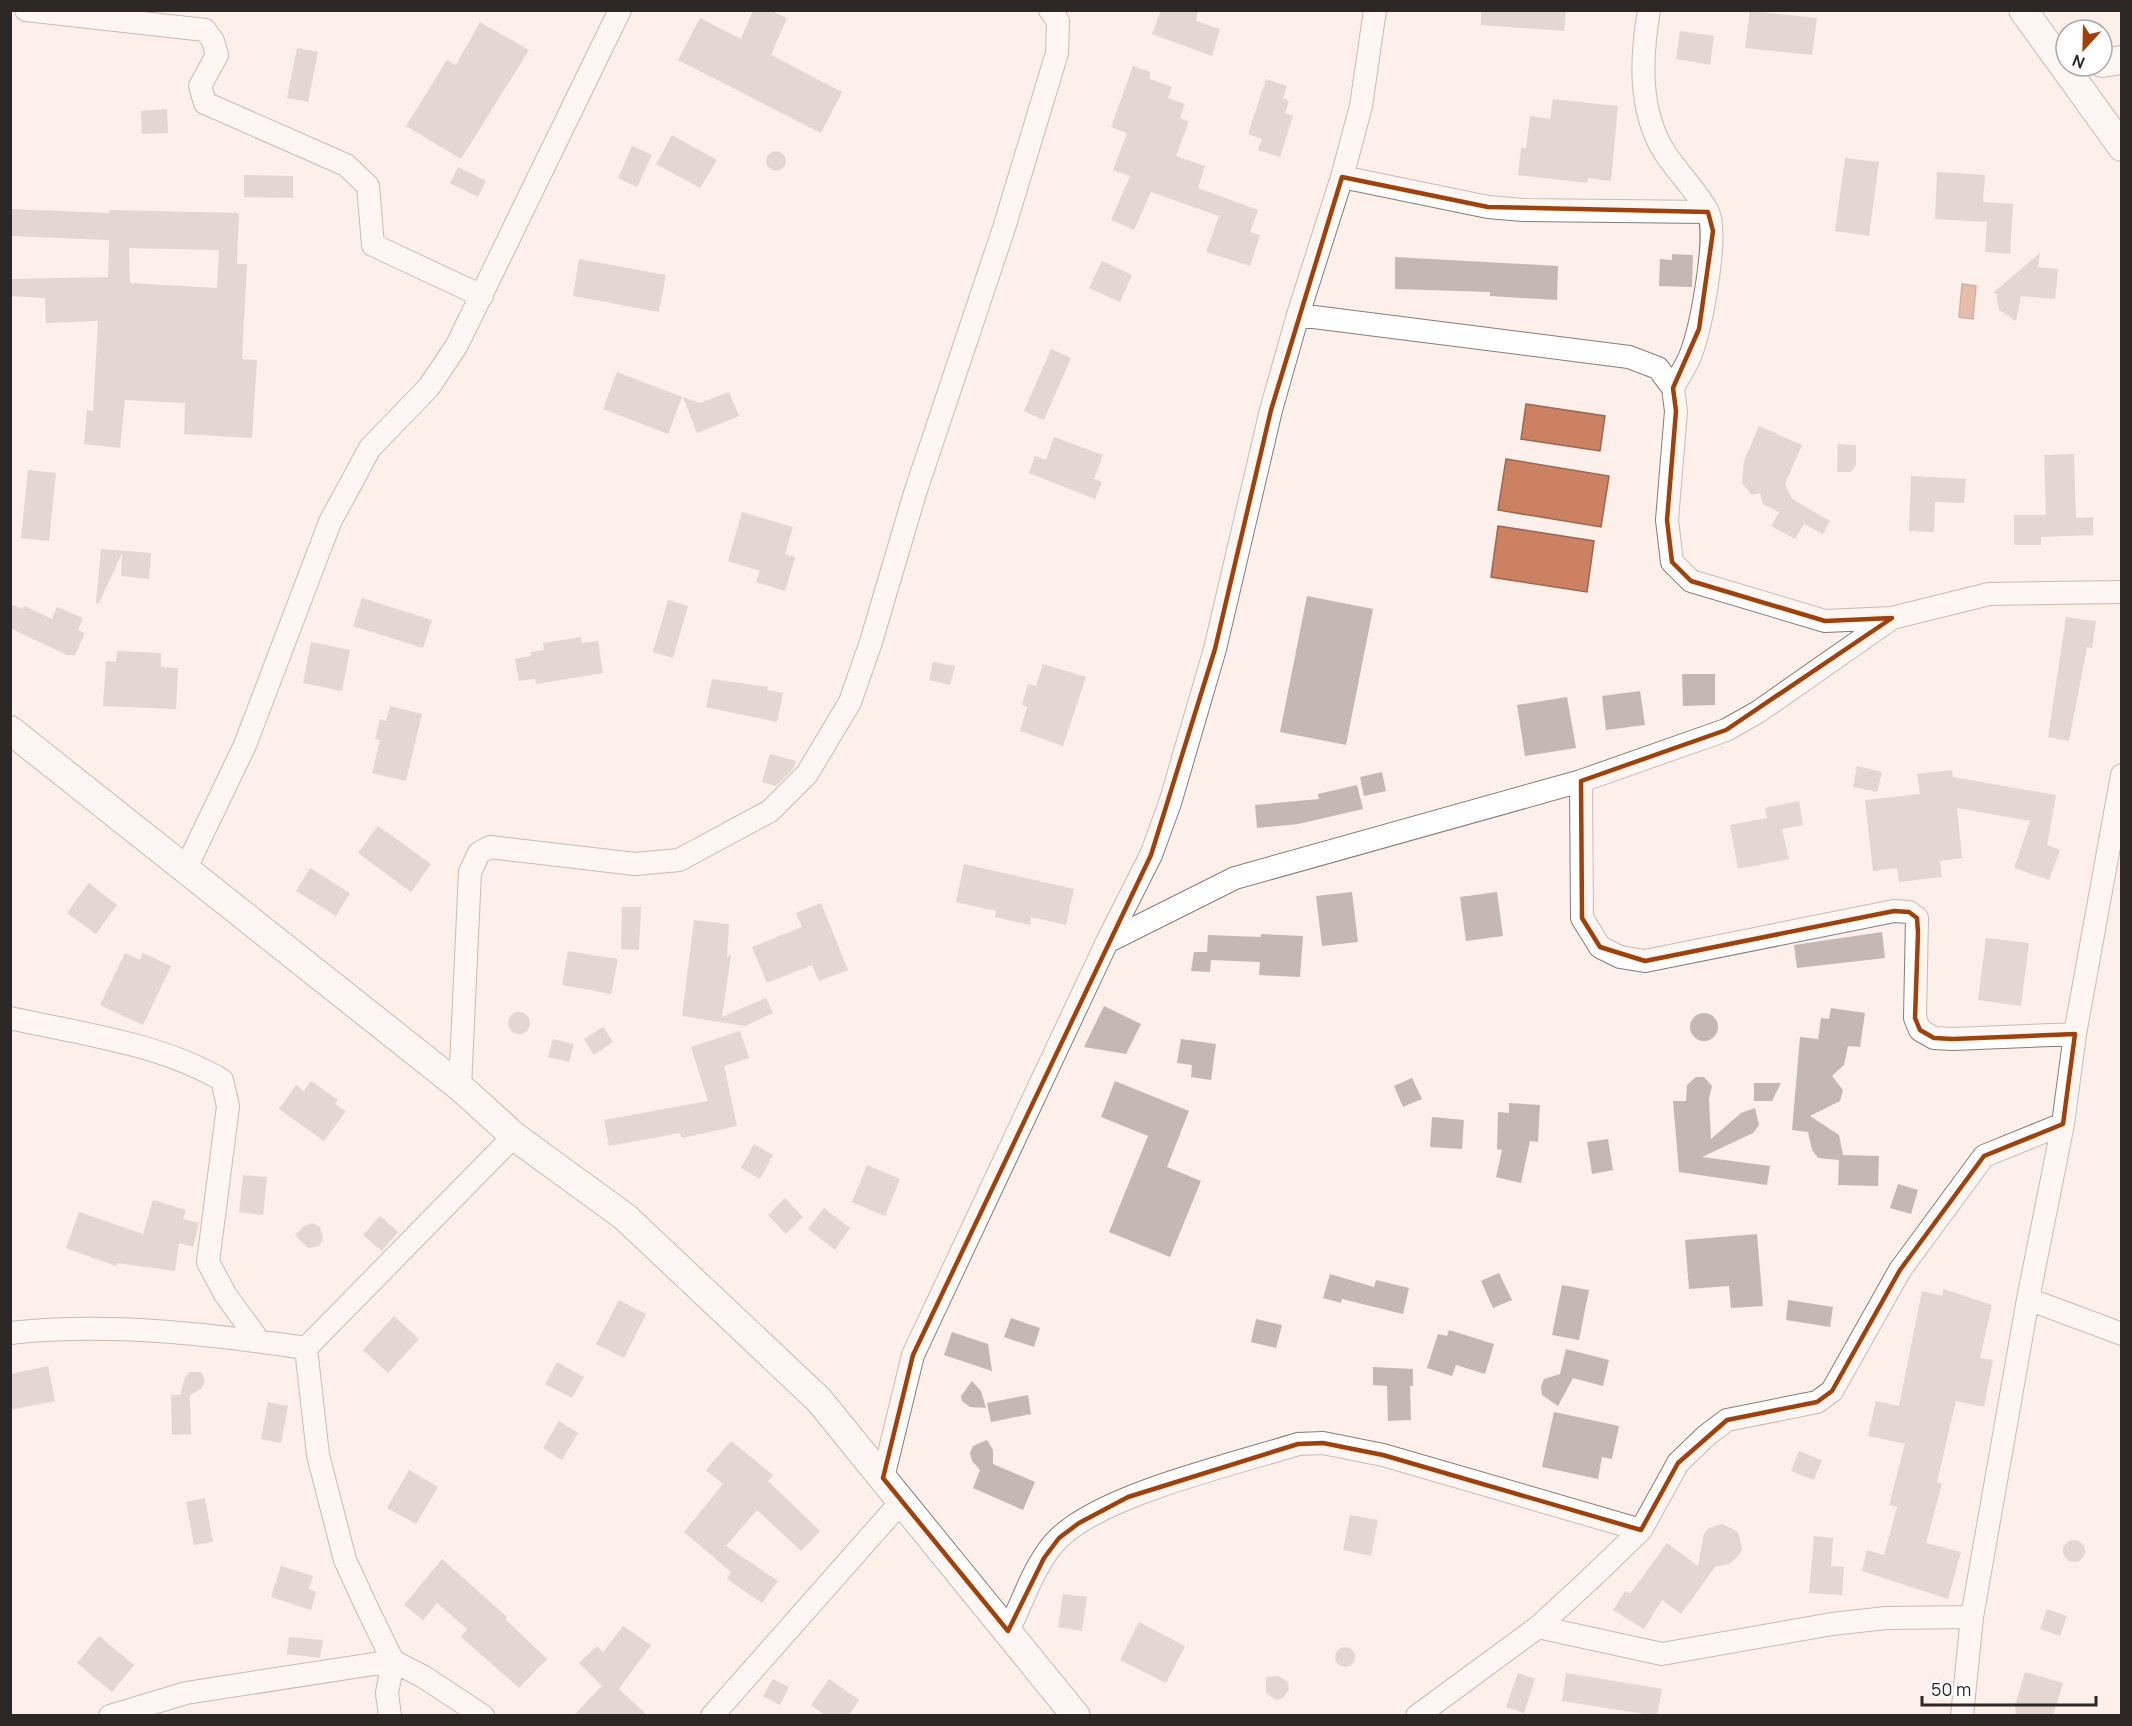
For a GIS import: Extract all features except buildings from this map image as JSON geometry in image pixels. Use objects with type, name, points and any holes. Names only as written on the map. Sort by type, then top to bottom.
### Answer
[{"type":"street","points":[[26,10],[205,30],[213,41],[217,55],[200,86],[205,103],[346,165],[368,186],[373,245],[482,296]]},
{"type":"street","points":[[186,868],[244,745],[330,522],[370,448],[429,387],[457,345],[620,10]]},
{"type":"street","points":[[460,1087],[470,872],[479,853],[490,847],[635,864],[680,860],[770,811],[807,774],[850,702],[871,642],[915,493],[1004,228],[1057,53],[1058,21],[1050,10]]},
{"type":"street","points":[[883,1478],[913,1355],[1107,942],[1151,855],[1170,803],[1215,649],[1271,410],[1298,315],[1342,177],[1361,106],[1376,10]]},
{"type":"street","points":[[1649,10],[1642,54],[1650,119],[1664,150],[1708,212],[1713,231],[1692,354],[1673,388]]},
{"type":"street","points":[[2023,10],[2054,51]]},
{"type":"street","points":[[2075,78],[2119,137]]},
{"type":"street","points":[[1342,177],[1488,207],[1708,212]]},
{"type":"street","points":[[1298,315],[1629,357],[1658,368],[1673,388],[1676,411],[1667,520],[1672,562],[1690,581],[1825,621],[1892,618],[1989,594],[2121,592]]},
{"type":"street","points":[[1107,942],[1235,878],[1581,781],[1726,730],[1758,712],[1892,618]]},
{"type":"street","points":[[10,730],[460,1087],[514,1136],[625,1217],[819,1400],[1076,1716]]},
{"type":"street","points":[[1962,1716],[1972,1617],[2028,1299],[2063,1124],[2075,1034],[2121,775]]},
{"type":"street","points":[[1581,781],[1582,918],[1600,947],[1620,957],[1645,961],[1894,911],[1909,912],[1917,918],[1915,1018],[1920,1030],[1934,1038],[1953,1039],[2075,1034]]},
{"type":"street","points":[[10,1018],[135,1045],[197,1065],[222,1080],[228,1106],[208,1262],[225,1294],[259,1341]]},
{"type":"street","points":[[1417,1716],[1538,1627],[1641,1530],[1678,1463],[1727,1420],[1817,1402],[1832,1391],[1900,1270],[1984,1156],[2063,1124]]},
{"type":"street","points":[[306,1348],[464,1184],[514,1136]]},
{"type":"street","points":[[2028,1299],[2121,1334]]},
{"type":"street","points":[[10,1333],[104,1328],[259,1341],[306,1348]]},
{"type":"street","points":[[306,1348],[318,1455],[345,1560],[393,1661],[387,1693],[390,1716]]},
{"type":"street","points":[[1008,1631],[1044,1558],[1059,1538],[1079,1523],[1128,1497],[1298,1444],[1323,1443],[1383,1455],[1641,1530]]},
{"type":"street","points":[[712,1716],[901,1502]]},
{"type":"street","points":[[1538,1627],[1662,1654],[1832,1624],[1886,1618],[1972,1617]]},
{"type":"street","points":[[110,1716],[186,1693],[393,1661],[424,1677],[483,1716]]},
{"type":"highlighted area","points":[[1342,177],[1488,207],[1708,212],[1713,231],[1699,329],[1673,388],[1676,411],[1667,520],[1672,562],[1691,581],[1825,621],[1892,618],[1726,730],[1581,781],[1582,918],[1600,947],[1645,961],[1894,911],[1909,912],[1917,918],[1915,1018],[1920,1030],[1934,1038],[1953,1039],[2075,1034],[2063,1124],[1984,1156],[1900,1270],[1832,1391],[1817,1402],[1727,1420],[1678,1463],[1641,1530],[1383,1455],[1323,1443],[1298,1444],[1128,1497],[1079,1523],[1059,1538],[1044,1558],[1008,1631],[883,1478],[913,1355],[1151,855],[1215,649],[1271,410]]},
{"type":"shaded area","points":[[1962,284],[1976,286],[1973,319],[1959,317]]},
{"type":"shaded area","points":[[1526,404],[1605,416],[1600,451],[1521,439]]},
{"type":"shaded area","points":[[1506,459],[1609,476],[1601,527],[1498,510]]},
{"type":"shaded area","points":[[1498,526],[1594,541],[1587,592],[1491,577]]}]
